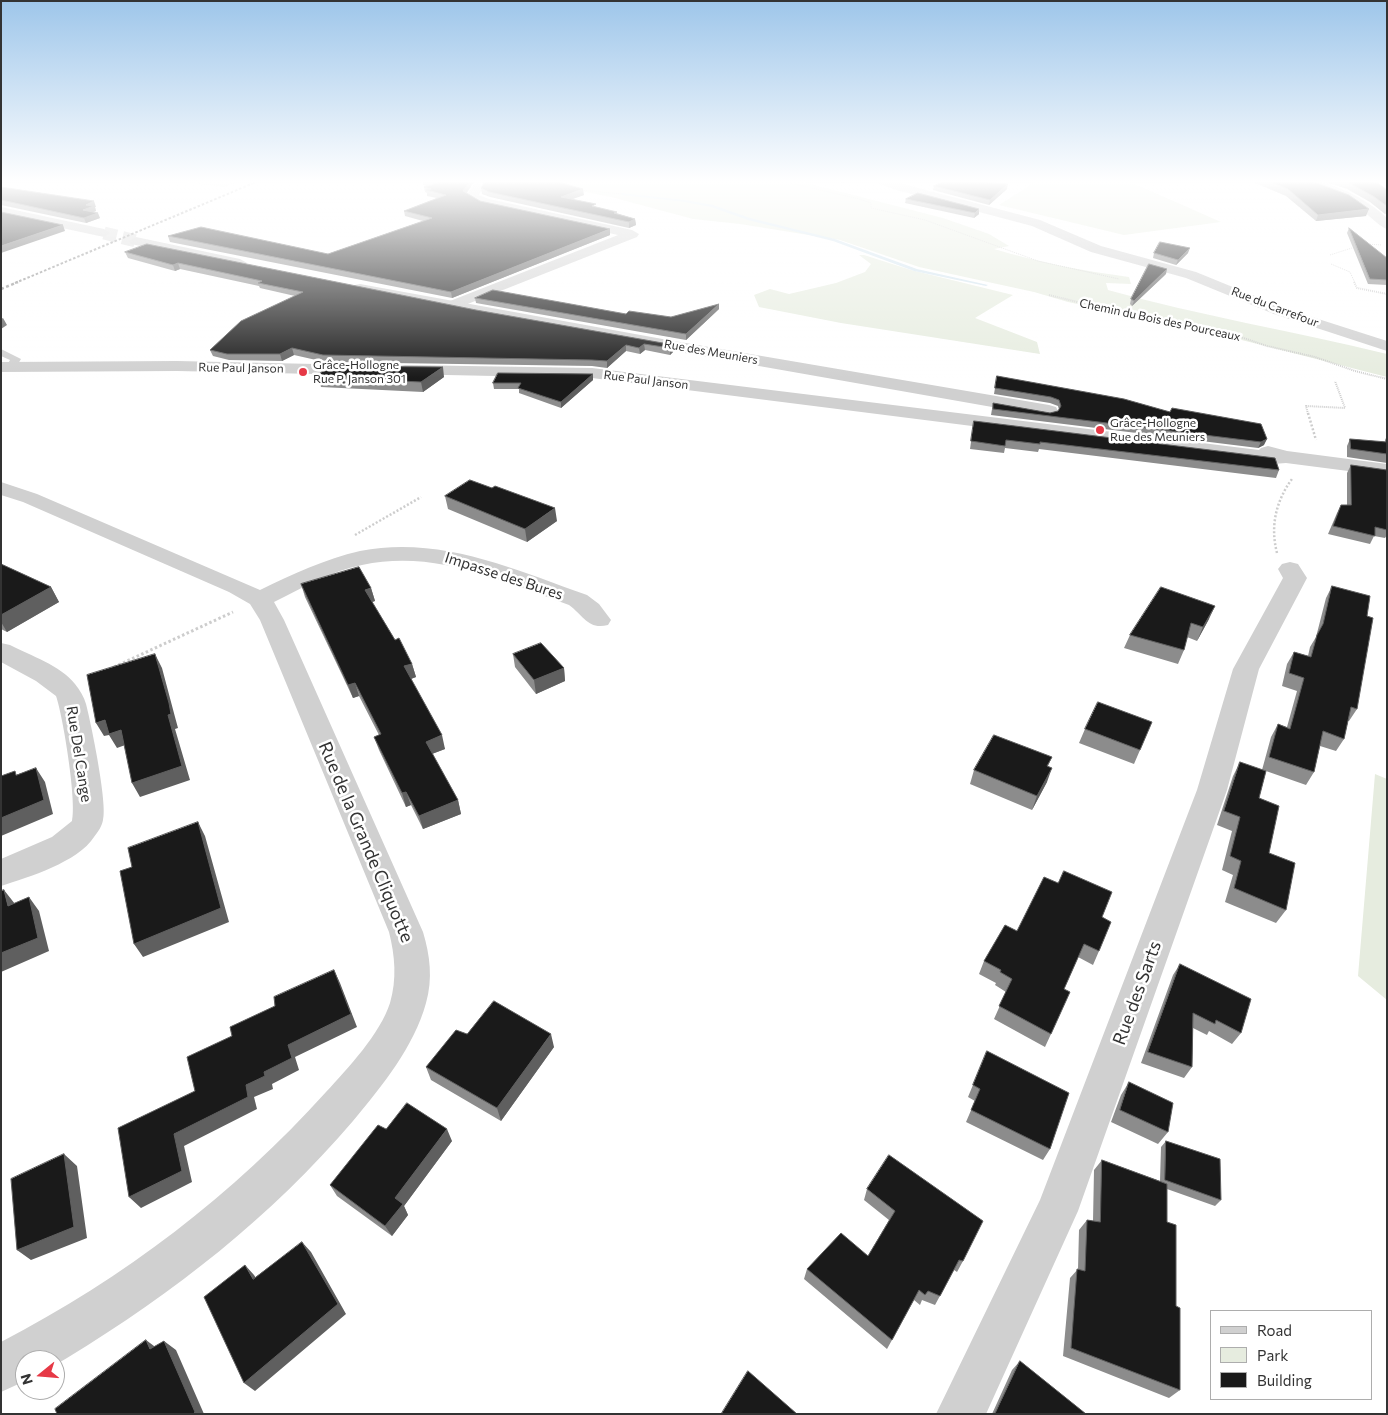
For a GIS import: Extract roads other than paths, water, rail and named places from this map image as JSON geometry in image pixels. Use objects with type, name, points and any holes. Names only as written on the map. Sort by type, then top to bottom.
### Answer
[{"type":"street","points":[[163,246],[259,268]]},
{"type":"street","points":[[455,304],[602,246]]},
{"type":"street","name":"Rue du Carrefour","points":[[1091,246],[1191,275],[1279,311],[1387,346]]},
{"type":"street","name":"Rue des Meuniers","points":[[345,285],[668,345],[1067,415]]},
{"type":"street","name":"Rue Paul Janson","points":[[6,367],[177,366],[592,373],[1273,458],[1286,457]]},
{"type":"street","points":[[1097,420],[1243,446],[1286,457],[1387,470]]},
{"type":"street","points":[[1,488],[30,498],[237,587],[260,600]]},
{"type":"street","name":"Impasse des Bures","points":[[260,600],[349,561],[373,555],[400,553],[447,556],[578,600],[590,609],[599,620]]},
{"type":"street","name":"Rue des Sarts","points":[[960,1414],[1057,1211],[1212,790],[1246,668],[1295,578],[1290,569]]},
{"type":"street","name":"Rue de la Grande Cliquotte","points":[[1,1368],[42,1348],[134,1289],[207,1234],[248,1200],[309,1139],[356,1086],[394,1035],[408,1004],[414,978],[412,954],[406,932],[272,620],[260,600]]},
{"type":"street","name":"Rue Del Cange","points":[[1,652],[57,681],[72,700],[88,803],[88,821],[75,838],[1,874]]},
{"type":"lane","points":[[1,352],[16,359],[6,367]]},
{"type":"waterway","points":[[850,246],[916,270],[986,285]]},
{"type":"railway","points":[[15,283],[103,246]]},
{"type":"railway","points":[[1,289],[18,282]]},
{"type":"place","name":"Grâce-Hollogne Rue P. Janson 301","points":[[303,372]]},
{"type":"place","name":"Grâce-Hollogne Rue des Meuniers","points":[[1100,430]]}]
